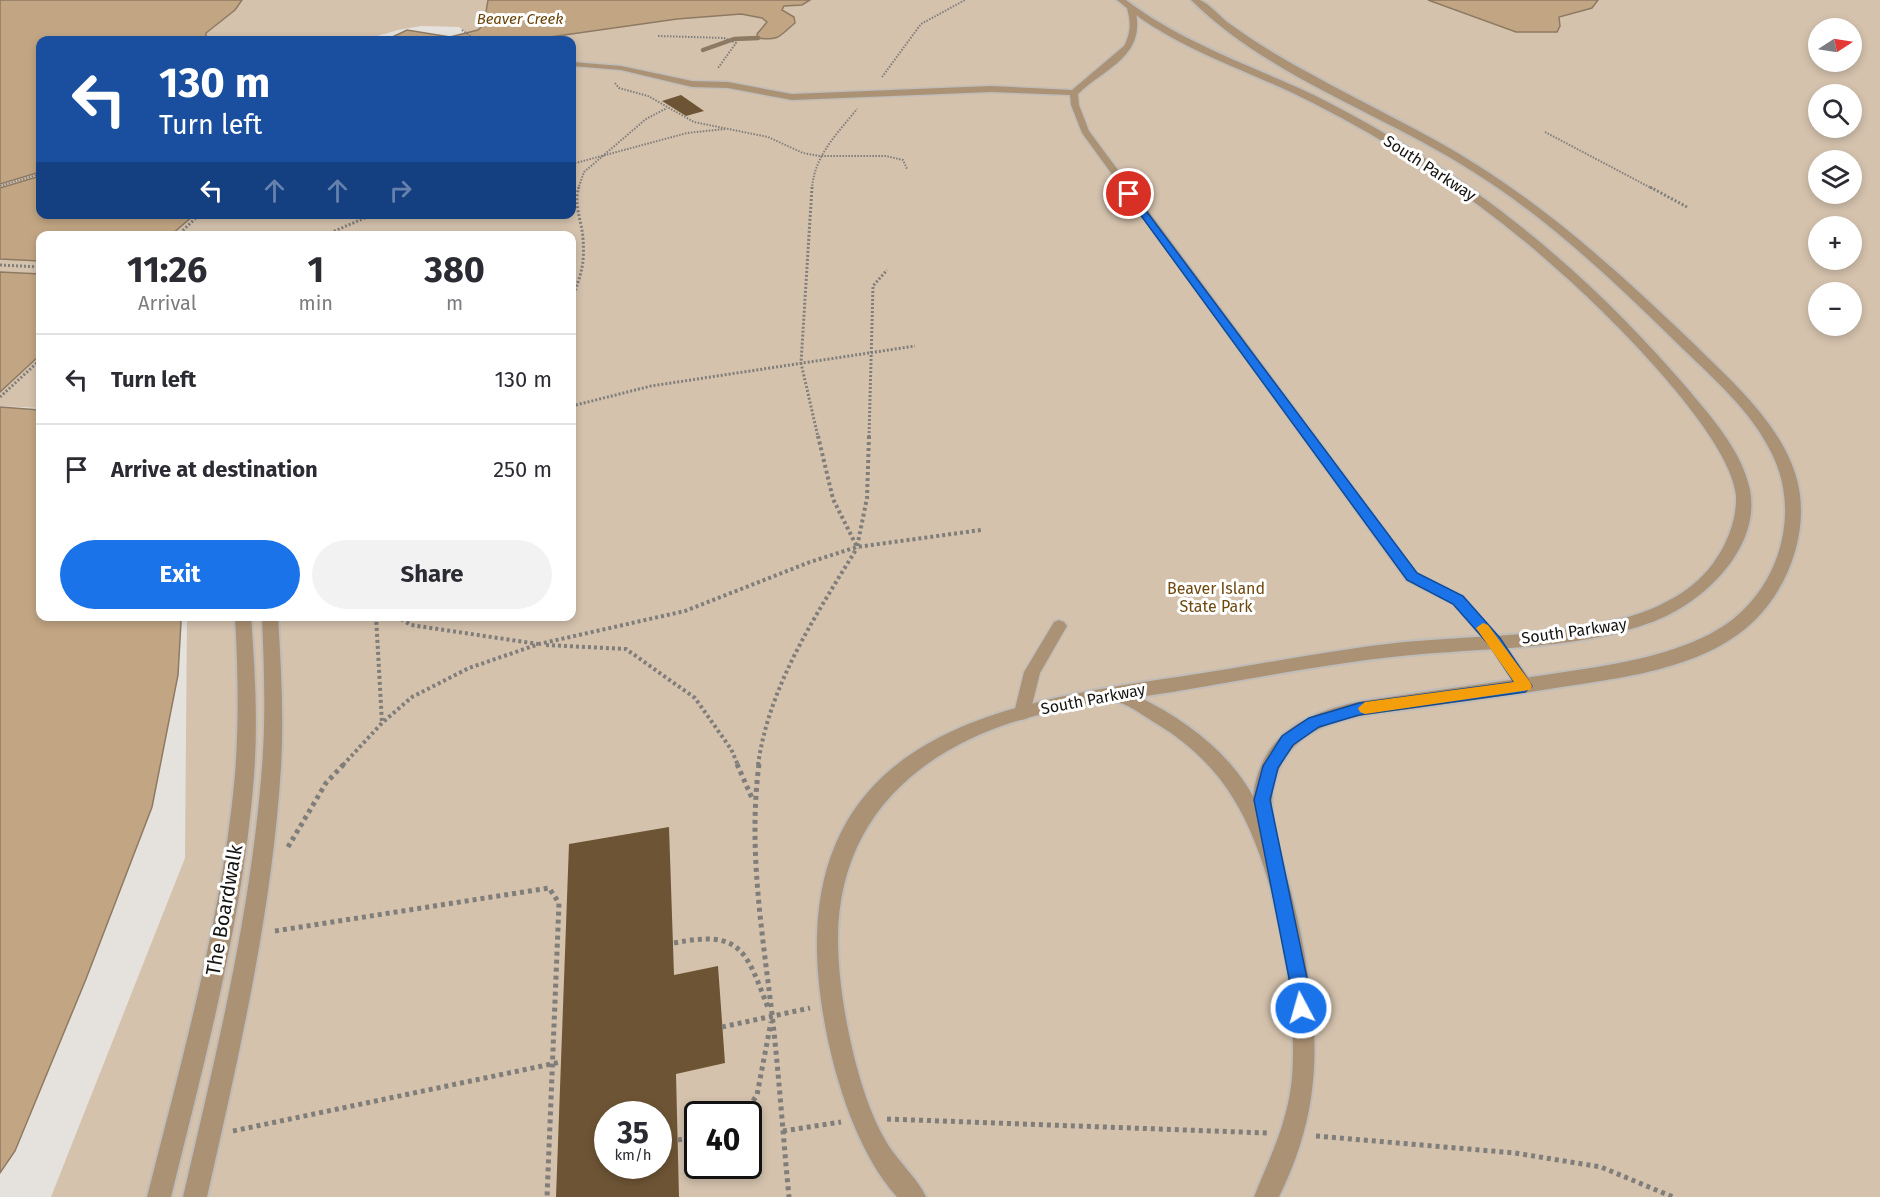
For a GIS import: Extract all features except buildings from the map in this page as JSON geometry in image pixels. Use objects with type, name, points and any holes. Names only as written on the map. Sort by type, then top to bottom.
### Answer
[{"type":"street","name":"South Parkway","points":[[1195,0],[1230,29],[1279,61],[1453,154],[1546,218],[1610,272],[1700,357],[1749,410],[1776,448],[1787,471],[1794,501],[1791,538],[1782,568],[1768,596],[1747,619],[1724,636],[1683,655],[1627,669],[1359,709],[1314,722],[1287,741],[1270,766],[1262,800],[1270,850],[1300,988],[1304,1067],[1294,1134],[1266,1197]]},
{"type":"street","name":"South Parkway","points":[[914,1197],[887,1167],[861,1119],[834,1002],[828,963],[827,910],[840,857],[863,811],[892,780],[923,756],[962,733],[1022,713],[1116,694],[1339,657],[1612,629],[1661,612],[1698,589],[1733,546],[1743,515],[1743,491],[1732,463],[1711,427],[1677,384],[1616,316],[1482,201],[1415,157],[1336,111],[1200,48],[1126,4]]},
{"type":"street","name":"The Boardwalk","points":[[159,1197],[225,918],[242,796],[247,688],[243,621]]},
{"type":"street","name":"The Boardwalk","points":[[195,1197],[252,934],[272,788],[275,680],[270,621]]},
{"type":"street","points":[[1116,694],[1144,706],[1178,729],[1210,756],[1237,787],[1270,850]]},
{"type":"lane","points":[[576,63],[621,68],[692,84],[728,85],[792,97],[991,89],[1074,93],[1089,78],[1127,50],[1135,38],[1136,21],[1126,4]]},
{"type":"lane","points":[[1074,93],[1078,117],[1096,149],[1412,577],[1458,600],[1495,642],[1525,686]]},
{"type":"lane","points":[[1022,713],[1032,672],[1059,626]]},
{"type":"path","points":[[857,547],[833,499],[801,363],[812,187],[820,156],[869,95],[921,24],[965,0]]},
{"type":"path","points":[[462,30],[470,36]]},
{"type":"path","points":[[658,36],[724,38],[736,43]]},
{"type":"path","points":[[589,64],[609,76],[619,87],[648,96],[694,122],[733,128],[768,137],[803,153],[820,156],[886,156],[903,160],[907,169]]},
{"type":"path","points":[[576,289],[583,272],[583,238],[576,196],[584,172],[646,118],[667,108]]},
{"type":"path","points":[[576,163],[687,134],[733,128]]},
{"type":"path","points":[[1545,132],[1687,207]]},
{"type":"path","points":[[0,186],[36,175]]},
{"type":"path","points":[[182,231],[195,219]]},
{"type":"path","points":[[335,231],[362,219]]},
{"type":"path","points":[[0,265],[36,267]]},
{"type":"path","points":[[789,1197],[772,1016],[759,921],[753,798],[768,722],[802,642],[857,547],[867,498],[873,286],[887,270]]},
{"type":"path","points":[[576,405],[651,386],[915,346]]},
{"type":"path","points":[[0,397],[36,364]]},
{"type":"path","points":[[284,854],[326,783],[382,723],[412,697],[468,668],[539,644],[685,611],[762,583],[810,562],[857,547],[981,530]]},
{"type":"path","points":[[376,621],[382,723]]},
{"type":"path","points":[[404,621],[411,625],[539,644],[626,649],[695,698],[731,749],[753,798]]},
{"type":"path","points":[[252,934],[549,888],[559,903],[547,1197]]},
{"type":"path","points":[[674,943],[711,937],[732,943],[745,955],[772,1016],[757,1095],[753,1101]]},
{"type":"path","points":[[722,1027],[834,1002]]},
{"type":"path","points":[[209,1136],[561,1062]]},
{"type":"path","points":[[783,1131],[861,1119],[1294,1134],[1515,1153],[1601,1167],[1673,1197]]},
{"type":"path","points":[[678,1140],[684,1139]]},
{"type":"green space","name":"Beaver Island State Park","points":[[242,0],[1880,0],[1880,1197],[51,1197],[185,858],[187,621],[576,621],[576,231],[36,231],[36,408],[0,406],[0,182],[36,171],[36,219],[576,219],[576,36],[466,36],[470,35],[459,27],[421,26],[377,36],[206,36],[206,33],[235,10]]},
{"type":"water","points":[[0,0],[242,0],[235,10],[206,33],[206,36],[36,36],[36,173],[0,184]]},
{"type":"water","name":"Beaver Creek","points":[[488,0],[810,0],[802,5],[784,6],[782,10],[794,17],[795,23],[779,36],[771,39],[758,38],[757,34],[767,22],[762,18],[741,14],[677,19],[557,36],[454,36],[478,30],[484,24]]},
{"type":"water","points":[[1428,0],[1598,0],[1592,8],[1559,17],[1560,26],[1557,32],[1516,32]]},
{"type":"water","name":"Beaver Creek","points":[[407,30],[444,36],[394,36]]},
{"type":"water","points":[[36,177],[36,219],[189,219],[176,231],[36,231],[36,261],[0,259],[0,188]]},
{"type":"water","points":[[0,272],[36,274],[36,359],[0,392]]},
{"type":"water","points":[[0,407],[36,410],[36,621],[181,622],[178,675],[152,807],[86,979],[15,1151],[0,1173]]},
{"type":"waterway","points":[[703,50],[734,39],[758,38]]},
{"type":"slow traffic","points":[[1365,708],[1525,686],[1483,628]]},
{"type":"route","points":[[1129,194],[1412,577],[1421,584],[1438,588],[1458,600],[1495,642],[1525,686],[1359,709],[1314,722],[1287,741],[1270,766],[1262,800],[1270,850],[1300,988],[1301,1008]]}]
